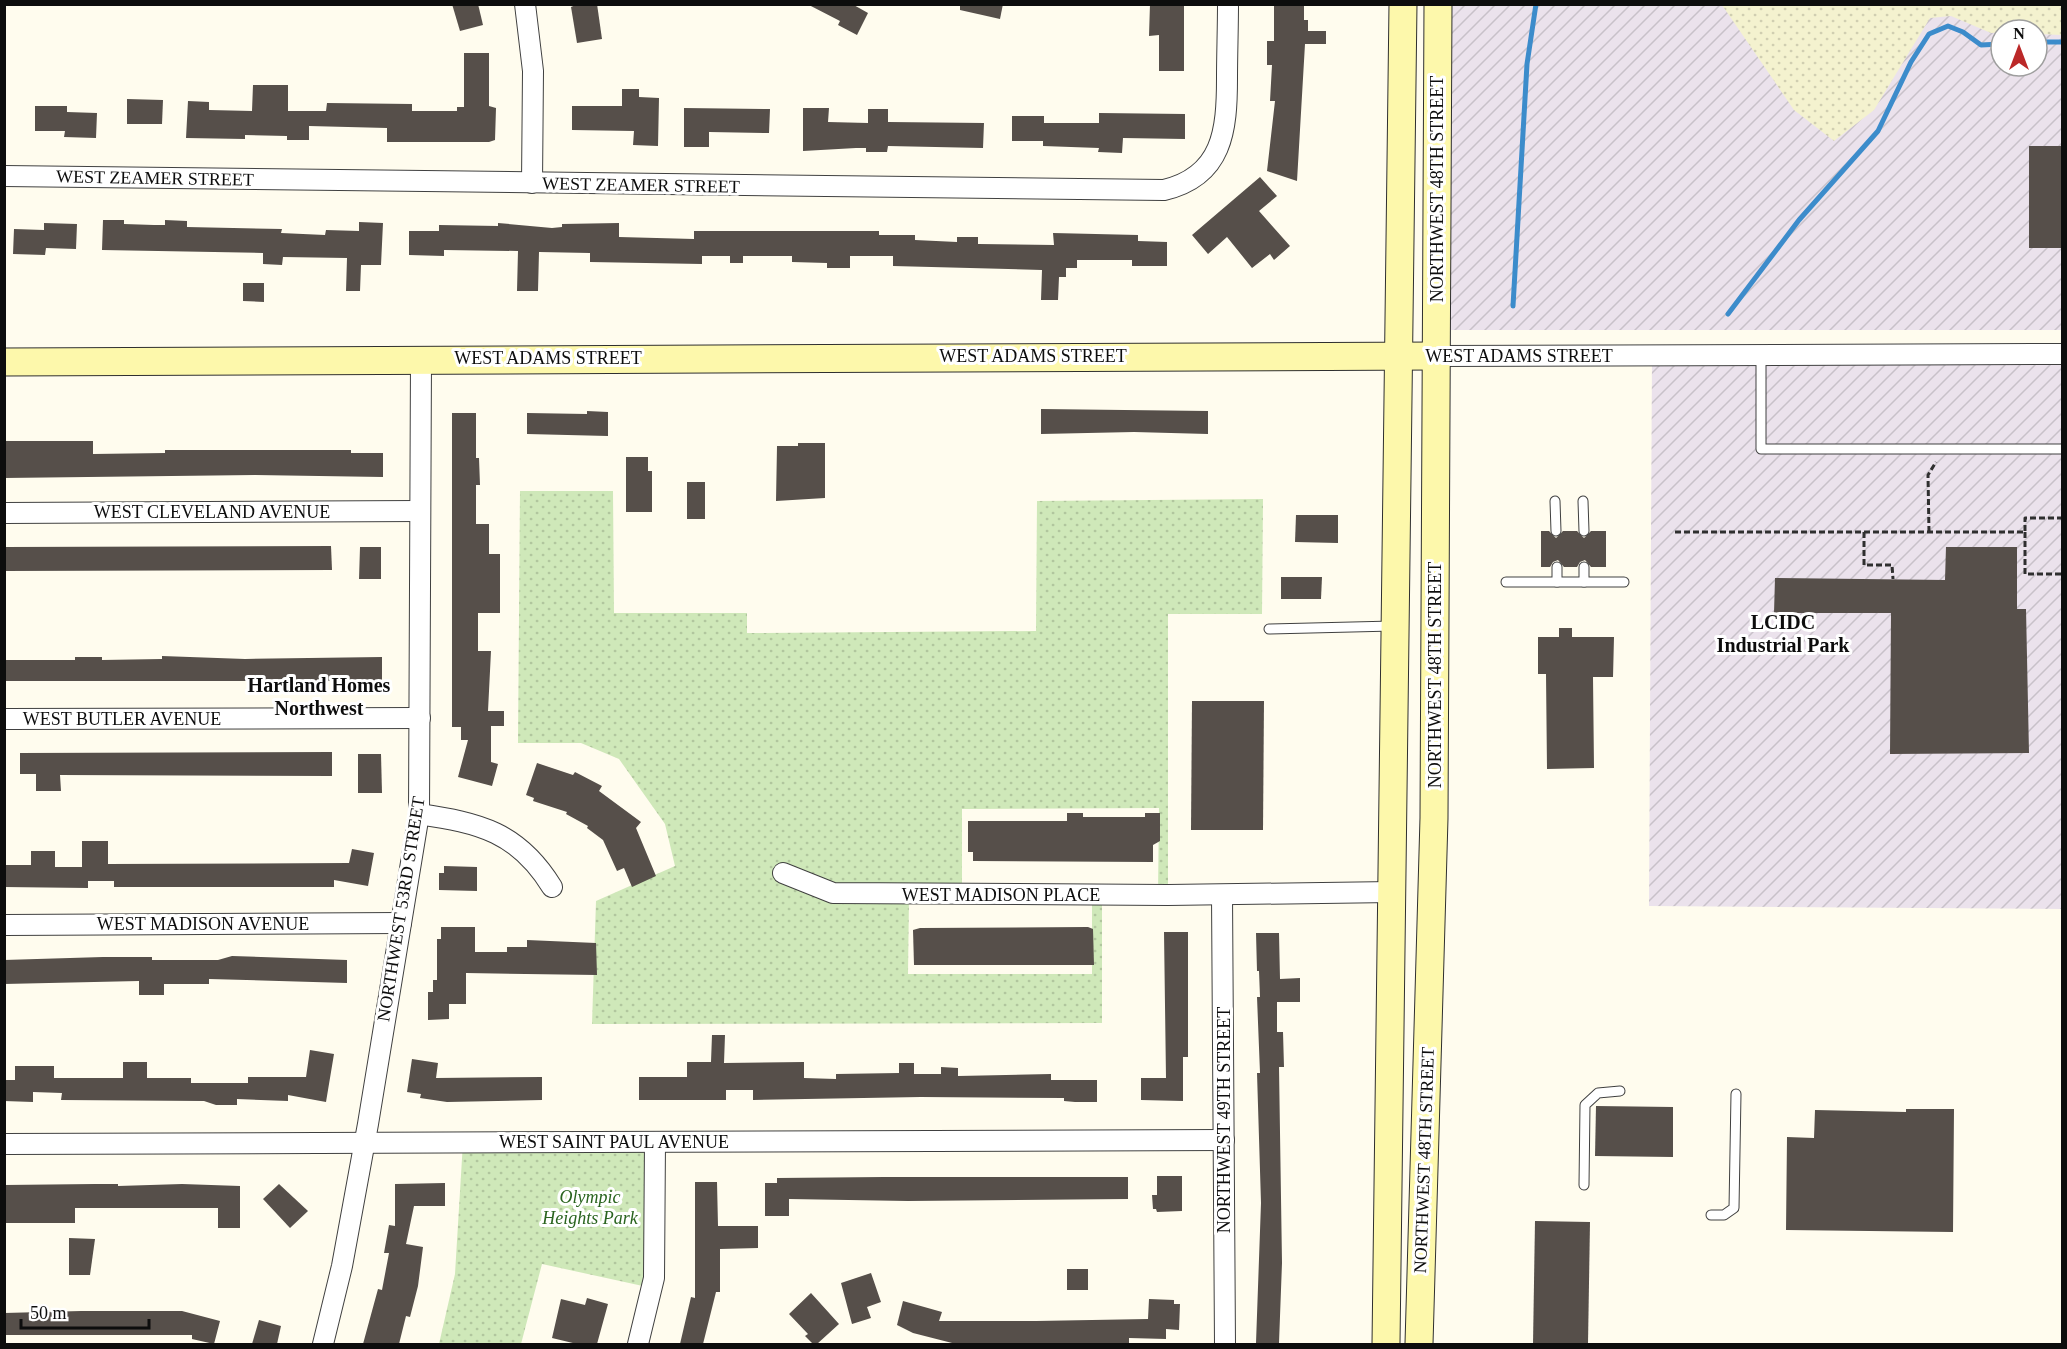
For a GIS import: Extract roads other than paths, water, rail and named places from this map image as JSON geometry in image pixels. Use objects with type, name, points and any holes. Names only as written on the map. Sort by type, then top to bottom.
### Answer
[{"type":"main road","name":"NORTHWEST 48TH STREET","points":[[1386,1344],[1403,4]]},
{"type":"main road","name":"NORTHWEST 48TH STREET","points":[[1419,1344],[1432,904],[1438,4]]},
{"type":"main road","name":"WEST ADAMS STREET","points":[[4,362],[1437,356]]},
{"type":"main road","points":[[1392,892],[1404,898],[1406,904],[1405,1170],[1422,1217]]},
{"type":"street","points":[[525,4],[533,71],[532,183]]},
{"type":"street","name":"WEST ZEAMER STREET","points":[[4,176],[1156,191],[1180,186],[1193,178],[1208,164],[1223,136],[1227,108],[1228,4]]},
{"type":"street","name":"WEST ADAMS STREET","points":[[1437,356],[2062,354]]},
{"type":"street","name":"NORTHWEST 53RD STREET","points":[[323,1344],[342,1266],[419,814],[421,360]]},
{"type":"street","name":"WEST CLEVELAND AVENUE","points":[[4,513],[419,511]]},
{"type":"street","name":"WEST BUTLER AVENUE","points":[[4,719],[420,718]]},
{"type":"street","points":[[419,814],[478,827],[511,841],[534,860],[552,887]]},
{"type":"street","name":"WEST MADISON PLACE","points":[[783,873],[833,893],[1222,895]]},
{"type":"street","points":[[1222,895],[1392,892]]},
{"type":"street","name":"NORTHWEST 49TH STREET","points":[[1222,895],[1225,1344]]},
{"type":"street","name":"WEST MADISON AVENUE","points":[[4,925],[401,923]]},
{"type":"street","name":"WEST SAINT PAUL AVENUE","points":[[4,1144],[1224,1140]]},
{"type":"street","points":[[638,1344],[654,1278],[655,1142]]},
{"type":"lane","points":[[1761,355],[1761,449],[2062,449]]},
{"type":"lane","points":[[1555,501],[1556,531]]},
{"type":"lane","points":[[1583,501],[1584,531]]},
{"type":"lane","points":[[1557,567],[1557,582]]},
{"type":"lane","points":[[1584,567],[1584,582]]},
{"type":"lane","points":[[1506,582],[1624,582]]},
{"type":"lane","points":[[1269,629],[1396,626]]},
{"type":"lane","points":[[1584,1185],[1586,1106],[1598,1093],[1620,1091]]},
{"type":"lane","points":[[1711,1215],[1724,1215],[1734,1208],[1736,1094]]},
{"type":"waterway","points":[[1513,306],[1527,64],[1536,4]]},
{"type":"waterway","points":[[1728,314],[1799,220],[1878,131],[1911,62],[1929,34],[1948,26],[1963,32],[1981,45],[1989,45]]},
{"type":"waterway","points":[[2049,42],[2062,42]]},
{"type":"district","name":"LCIDC Industrial Park","points":[[1783,634]]},
{"type":"district","name":"Hartland Homes Northwest","points":[[319,696]]},
{"type":"park label","name":"Olympic Heights Park","points":[[590,1207]]}]
